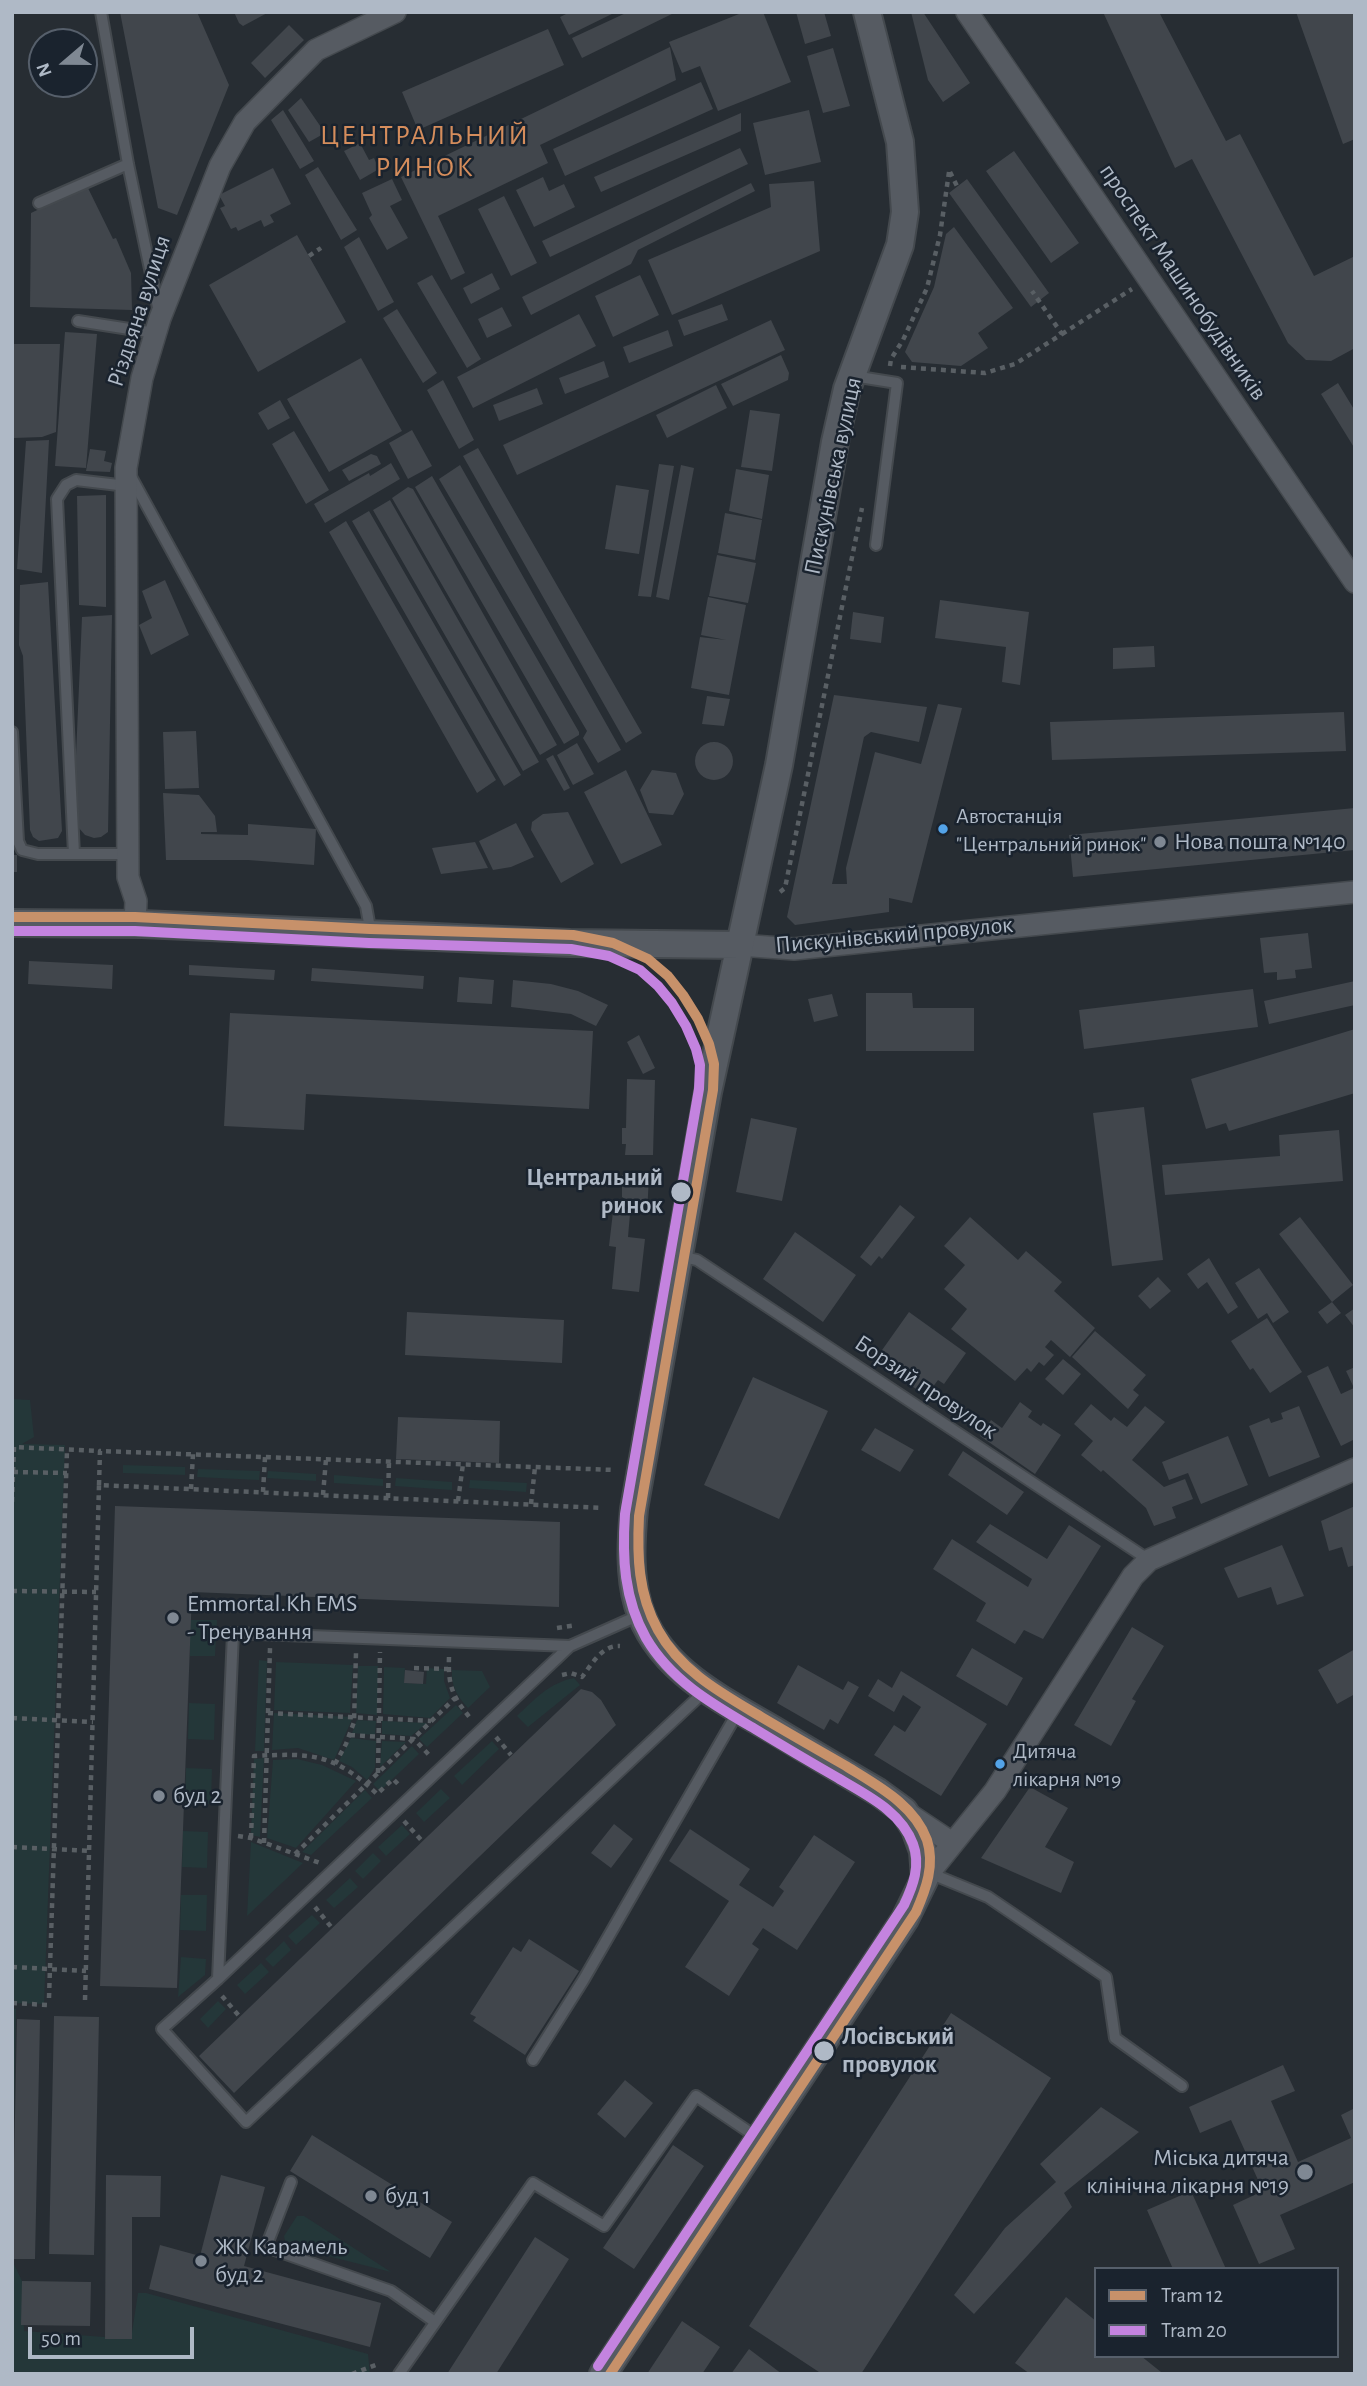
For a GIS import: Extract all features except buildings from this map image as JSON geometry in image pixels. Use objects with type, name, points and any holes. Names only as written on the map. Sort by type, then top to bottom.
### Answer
[{"type":"street","name":"Різдвяна вулиця","points":[[135,924],[136,901],[128,877],[127,477],[142,378],[158,325],[220,166],[245,122],[316,50],[395,12]]},
{"type":"street","name":"Пискунівська вулиця","points":[[739,945],[779,765],[835,442],[852,376],[900,245],[905,212],[900,142],[867,12]]},
{"type":"street","name":"проспект Машинобудівників","points":[[967,12],[1355,582]]},
{"type":"street","name":"Пискунівський провулок","points":[[12,923],[135,924],[569,943],[739,945],[794,949],[1355,892]]},
{"type":"street","points":[[739,945],[708,1092],[634,1509],[633,1580],[642,1614],[655,1640],[672,1662],[706,1690],[878,1792],[952,1843]]},
{"type":"street","points":[[603,2374],[905,1919],[926,1874],[995,1791],[1133,1576],[1149,1560],[1355,1469]]},
{"type":"street","points":[[904,1811],[921,1843],[926,1874]]},
{"type":"lane","points":[[78,321],[158,325],[101,12]]},
{"type":"lane","points":[[39,203],[128,164]]},
{"type":"lane","points":[[852,376],[897,383],[876,545]]},
{"type":"lane","points":[[74,854],[57,499],[66,485],[76,480],[127,477],[366,906],[371,934]]},
{"type":"lane","points":[[12,732],[18,841],[22,849],[29,853],[128,854]]},
{"type":"lane","name":"Борзий провулок","points":[[678,1256],[697,1260],[1149,1560]]},
{"type":"lane","points":[[642,1614],[570,1646],[162,2029],[246,2122],[706,1690]]},
{"type":"lane","points":[[218,1979],[233,1633],[570,1646]]},
{"type":"lane","points":[[533,2060],[584,1979],[739,1710]]},
{"type":"lane","points":[[926,1874],[988,1897],[1106,1977],[1115,2038],[1182,2085]]},
{"type":"lane","points":[[399,2374],[533,2183],[604,2226],[696,2096],[759,2139]]},
{"type":"lane","points":[[291,2182],[267,2247],[391,2291],[435,2322]]},
{"type":"path","points":[[950,172],[959,190]]},
{"type":"path","points":[[309,256],[321,248]]},
{"type":"path","points":[[890,365],[985,373],[1015,364],[1148,278]]},
{"type":"path","points":[[1032,290],[1062,334]]},
{"type":"path","points":[[12,1502],[14,1447],[615,1470]]},
{"type":"path","points":[[49,1998],[67,1450]]},
{"type":"path","points":[[99,1485],[100,1451]]},
{"type":"path","points":[[191,1489],[193,1454]]},
{"type":"path","points":[[263,1492],[265,1457]]},
{"type":"path","points":[[323,1495],[326,1459]]},
{"type":"path","points":[[388,1461],[388,1498]]},
{"type":"path","points":[[458,1501],[463,1464]]},
{"type":"path","points":[[531,1504],[535,1467]]},
{"type":"path","points":[[13,1472],[67,1473]]},
{"type":"path","points":[[12,1591],[96,1592]]},
{"type":"path","points":[[555,1628],[583,1624]]},
{"type":"path","points":[[264,1843],[270,1634]]},
{"type":"path","points":[[335,1763],[349,1735],[354,1717],[356,1638]]},
{"type":"path","points":[[377,1774],[381,1639]]},
{"type":"path","points":[[449,1642],[449,1681],[455,1698],[480,1731]]},
{"type":"path","points":[[414,1668],[448,1669]]},
{"type":"path","points":[[295,1854],[455,1698]]},
{"type":"path","points":[[268,1713],[432,1721]]},
{"type":"path","points":[[12,1718],[93,1721]]},
{"type":"path","points":[[492,1733],[511,1755]]},
{"type":"path","points":[[349,1735],[414,1739],[441,1768]]},
{"type":"path","points":[[251,1838],[254,1756],[298,1753],[335,1763],[351,1771],[377,1794],[393,1779],[411,1797]]},
{"type":"path","points":[[402,1819],[422,1841]]},
{"type":"path","points":[[225,1835],[251,1838],[335,1869]]},
{"type":"path","points":[[12,1847],[90,1851]]},
{"type":"path","points":[[314,1905],[332,1928]]},
{"type":"path","points":[[12,1967],[86,1970]]},
{"type":"path","points":[[12,2003],[48,2005]]},
{"type":"path","points":[[352,2374],[378,2364]]},
{"type":"shaded area","points":[[12,1399],[30,1400],[34,1437],[22,1444],[65,1445],[44,2004],[12,2003]]},
{"type":"shaded area","points":[[123,1465],[185,1467],[185,1475],[123,1473]]},
{"type":"shaded area","points":[[198,1469],[260,1471],[259,1480],[197,1477]]},
{"type":"shaded area","points":[[268,1471],[316,1474],[316,1481],[267,1478]]},
{"type":"shaded area","points":[[334,1475],[383,1479],[383,1486],[334,1483]]},
{"type":"shaded area","points":[[396,1478],[452,1482],[452,1490],[395,1486]]},
{"type":"shaded area","points":[[470,1480],[527,1483],[526,1492],[469,1488]]},
{"type":"shaded area","points":[[190,1620],[217,1620],[215,1656],[190,1656]]},
{"type":"shaded area","points":[[259,1660],[267,1661],[264,1751],[255,1751]]},
{"type":"shaded area","points":[[276,1662],[353,1665],[350,1713],[274,1710]]},
{"type":"shaded area","points":[[358,1666],[378,1666],[377,1715],[356,1713]]},
{"type":"shaded area","points":[[384,1667],[405,1668],[404,1683],[426,1684],[427,1668],[444,1669],[444,1681],[450,1698],[430,1718],[383,1714]]},
{"type":"shaded area","points":[[452,1670],[482,1671],[490,1687],[468,1708],[456,1691]]},
{"type":"shaded area","points":[[574,1678],[580,1685],[528,1727],[517,1716],[550,1688]]},
{"type":"shaded area","points":[[189,1703],[215,1704],[214,1740],[188,1739]]},
{"type":"shaded area","points":[[456,1705],[463,1713],[427,1747],[419,1739]]},
{"type":"shaded area","points":[[274,1713],[353,1717],[334,1760],[298,1748],[272,1750]]},
{"type":"shaded area","points":[[357,1720],[376,1721],[375,1735],[352,1733]]},
{"type":"shaded area","points":[[382,1721],[427,1723],[411,1736],[382,1734]]},
{"type":"shaded area","points":[[351,1738],[376,1741],[375,1768],[367,1780],[352,1767],[339,1761]]},
{"type":"shaded area","points":[[382,1741],[406,1742],[380,1767]]},
{"type":"shaded area","points":[[492,1741],[499,1749],[462,1785],[454,1776]]},
{"type":"shaded area","points":[[412,1746],[419,1754],[380,1791],[373,1784]]},
{"type":"shaded area","points":[[264,1758],[260,1837],[251,1835],[254,1759]]},
{"type":"shaded area","points":[[297,1759],[322,1765],[356,1781],[296,1848],[267,1838],[273,1760]]},
{"type":"shaded area","points":[[186,1768],[212,1769],[211,1804],[185,1804]]},
{"type":"shaded area","points":[[441,1789],[450,1798],[424,1822],[416,1813]]},
{"type":"shaded area","points":[[365,1790],[372,1798],[311,1855],[302,1852]]},
{"type":"shaded area","points":[[402,1825],[410,1834],[386,1856],[378,1847]]},
{"type":"shaded area","points":[[183,1831],[208,1832],[207,1868],[182,1867]]},
{"type":"shaded area","points":[[251,1842],[303,1863],[247,1916]]},
{"type":"shaded area","points":[[373,1853],[381,1861],[363,1879],[355,1871]]},
{"type":"shaded area","points":[[350,1878],[358,1887],[334,1908],[326,1900]]},
{"type":"shaded area","points":[[181,1895],[207,1895],[206,1931],[180,1930]]},
{"type":"shaded area","points":[[312,1915],[320,1923],[296,1945],[288,1936]]},
{"type":"shaded area","points":[[284,1941],[291,1950],[273,1967],[265,1959]]},
{"type":"shaded area","points":[[181,1957],[206,1959],[205,1975],[178,1997]]},
{"type":"shaded area","points":[[261,1963],[269,1972],[245,1994],[237,1985]]},
{"type":"shaded area","points":[[218,2001],[226,2009],[208,2028],[200,2019]]},
{"type":"shaded area","points":[[12,2009],[16,2009],[12,2231]]},
{"type":"shaded area","points":[[297,2216],[304,2216],[391,2272],[296,2248],[285,2241],[284,2236]]},
{"type":"shaded area","points":[[12,2260],[22,2281],[24,2331],[131,2339],[138,2293],[146,2293],[368,2354],[370,2374],[12,2374]]},
{"type":"tram line","name":"12","points":[[12,917],[135,917],[370,929],[573,935],[613,943],[648,959],[668,976],[683,995],[709,1044],[714,1064],[713,1090],[639,1516],[639,1560],[646,1603],[667,1645],[704,1681],[846,1766],[904,1806],[921,1827],[927,1840],[930,1868],[916,1912],[610,2374]]},
{"type":"tram line","name":"20","points":[[12,931],[135,931],[369,943],[571,949],[609,956],[640,970],[672,1003],[696,1049],[700,1065],[699,1089],[625,1514],[626,1577],[633,1608],[656,1653],[694,1691],[860,1791],[891,1813],[900,1822],[913,1844],[916,1868],[904,1905],[598,2366]]},
{"type":"place","name":"Автостанція \"Центральний ринок\"","points":[[943,829]]},
{"type":"place","name":"Нова пошта №140","points":[[1160,842]]},
{"type":"place","name":"Центральний ринок","points":[[681,1192]]},
{"type":"place","name":"Emmortal.Kh EMS - Тренування","points":[[173,1618]]},
{"type":"place","name":"Дитяча лікарня №19","points":[[1000,1764]]},
{"type":"place","name":"буд 2","points":[[159,1796]]},
{"type":"place","name":"Лосівський провулок","points":[[824,2051]]},
{"type":"place","name":"Міська дитяча клінічна лікарня №19","points":[[1305,2172]]},
{"type":"place","name":"буд 1","points":[[371,2196]]},
{"type":"place","name":"ЖК Карамель буд 2","points":[[201,2261]]},
{"type":"district","name":"ЦЕНТРАЛЬНИЙ РИНОК","points":[[425,152]]}]
